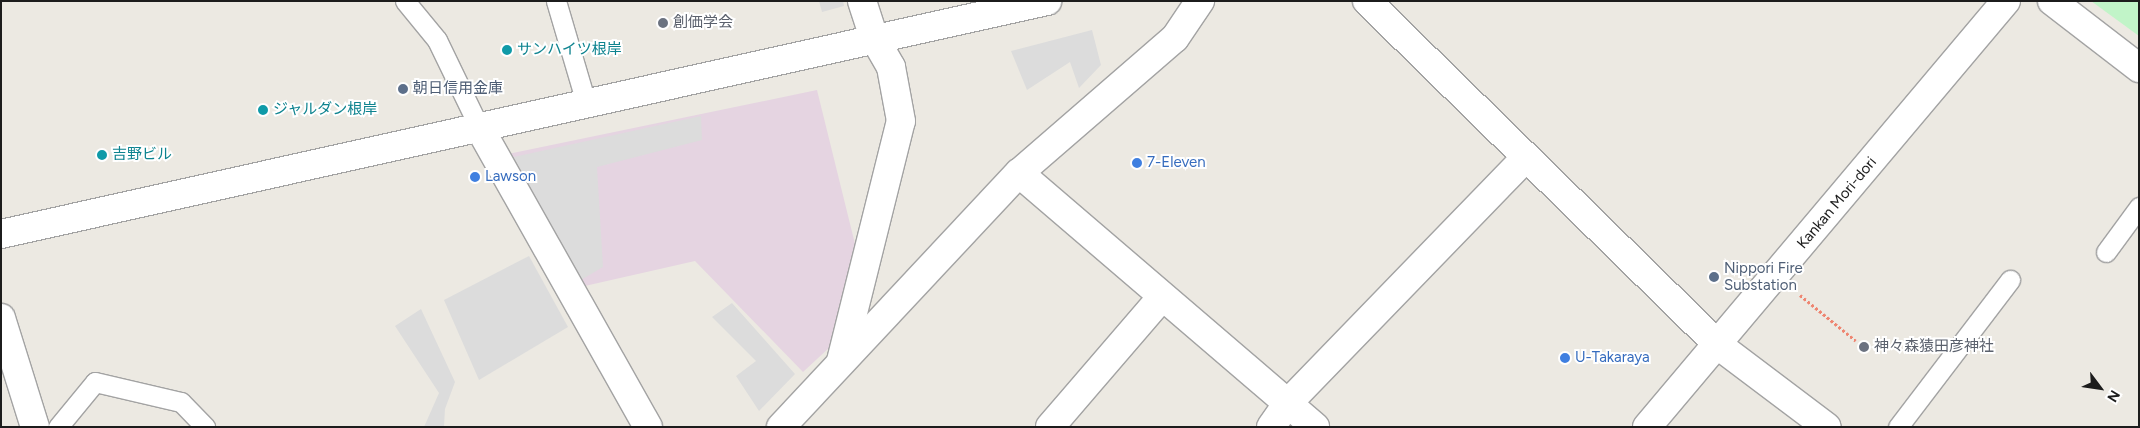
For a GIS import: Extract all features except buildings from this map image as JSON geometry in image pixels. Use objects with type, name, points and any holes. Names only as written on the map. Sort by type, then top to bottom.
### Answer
[{"type":"street","points":[[841,361],[901,121],[891,67],[874,38],[862,1]]},
{"type":"street","points":[[1,234],[874,38],[984,8],[1048,1]]},
{"type":"street","points":[[781,427],[1019,173],[1175,38],[1200,1]]},
{"type":"street","points":[[1367,1],[1525,158],[1718,345],[1827,427]]},
{"type":"street","name":"Kankan Mori-dori","points":[[1647,427],[2006,1]]},
{"type":"street","points":[[2052,1],[2139,68]]},
{"type":"street","points":[[478,127],[648,427]]},
{"type":"street","points":[[1271,427],[1287,404],[1525,158]]},
{"type":"street","points":[[1019,173],[1314,427]]},
{"type":"street","points":[[1050,427],[1162,297]]},
{"type":"street","points":[[1,318],[35,427]]},
{"type":"lane","points":[[405,1],[437,40],[478,127]]},
{"type":"lane","points":[[556,1],[586,103]]},
{"type":"lane","points":[[2106,252],[2139,207]]},
{"type":"lane","points":[[1898,427],[2010,280]]},
{"type":"lane","points":[[58,427],[95,382],[181,402],[205,427]]},
{"type":"path","points":[[1800,295],[1856,341]]},
{"type":"shaded area","points":[[819,1],[843,1],[844,6],[822,12]]},
{"type":"shaded area","points":[[1092,30],[1101,65],[1079,88],[1070,62],[1027,90],[1011,51]]},
{"type":"shaded area","points":[[817,90],[855,244],[844,334],[803,372],[695,261],[576,288],[503,155]]},
{"type":"shaded area","points":[[701,116],[702,140],[597,167],[603,267],[574,284],[504,159]]},
{"type":"shaded area","points":[[529,256],[568,327],[479,380],[444,300]]},
{"type":"shaded area","points":[[732,303],[795,374],[759,411],[736,376],[756,361],[712,317]]},
{"type":"shaded area","points":[[421,309],[455,382],[445,409],[444,427],[424,427],[439,393],[395,326]]},
{"type":"green space","points":[[2091,1],[2139,1],[2139,36]]},
{"type":"place","name":"創価学会","points":[[663,23]]},
{"type":"place","name":"サンハイツ根岸","points":[[507,50]]},
{"type":"place","name":"朝日信用金庫","points":[[403,89]]},
{"type":"place","name":"ジャルダン根岸","points":[[263,110]]},
{"type":"place","name":"吉野ビル","points":[[102,155]]},
{"type":"place","name":"7-Eleven","points":[[1137,163]]},
{"type":"place","name":"Lawson","points":[[475,177]]},
{"type":"place","name":"Nippori Fire Substation","points":[[1714,277]]},
{"type":"place","name":"神々森猿田彦神社","points":[[1864,347]]},
{"type":"place","name":"U-Takaraya","points":[[1565,358]]}]
